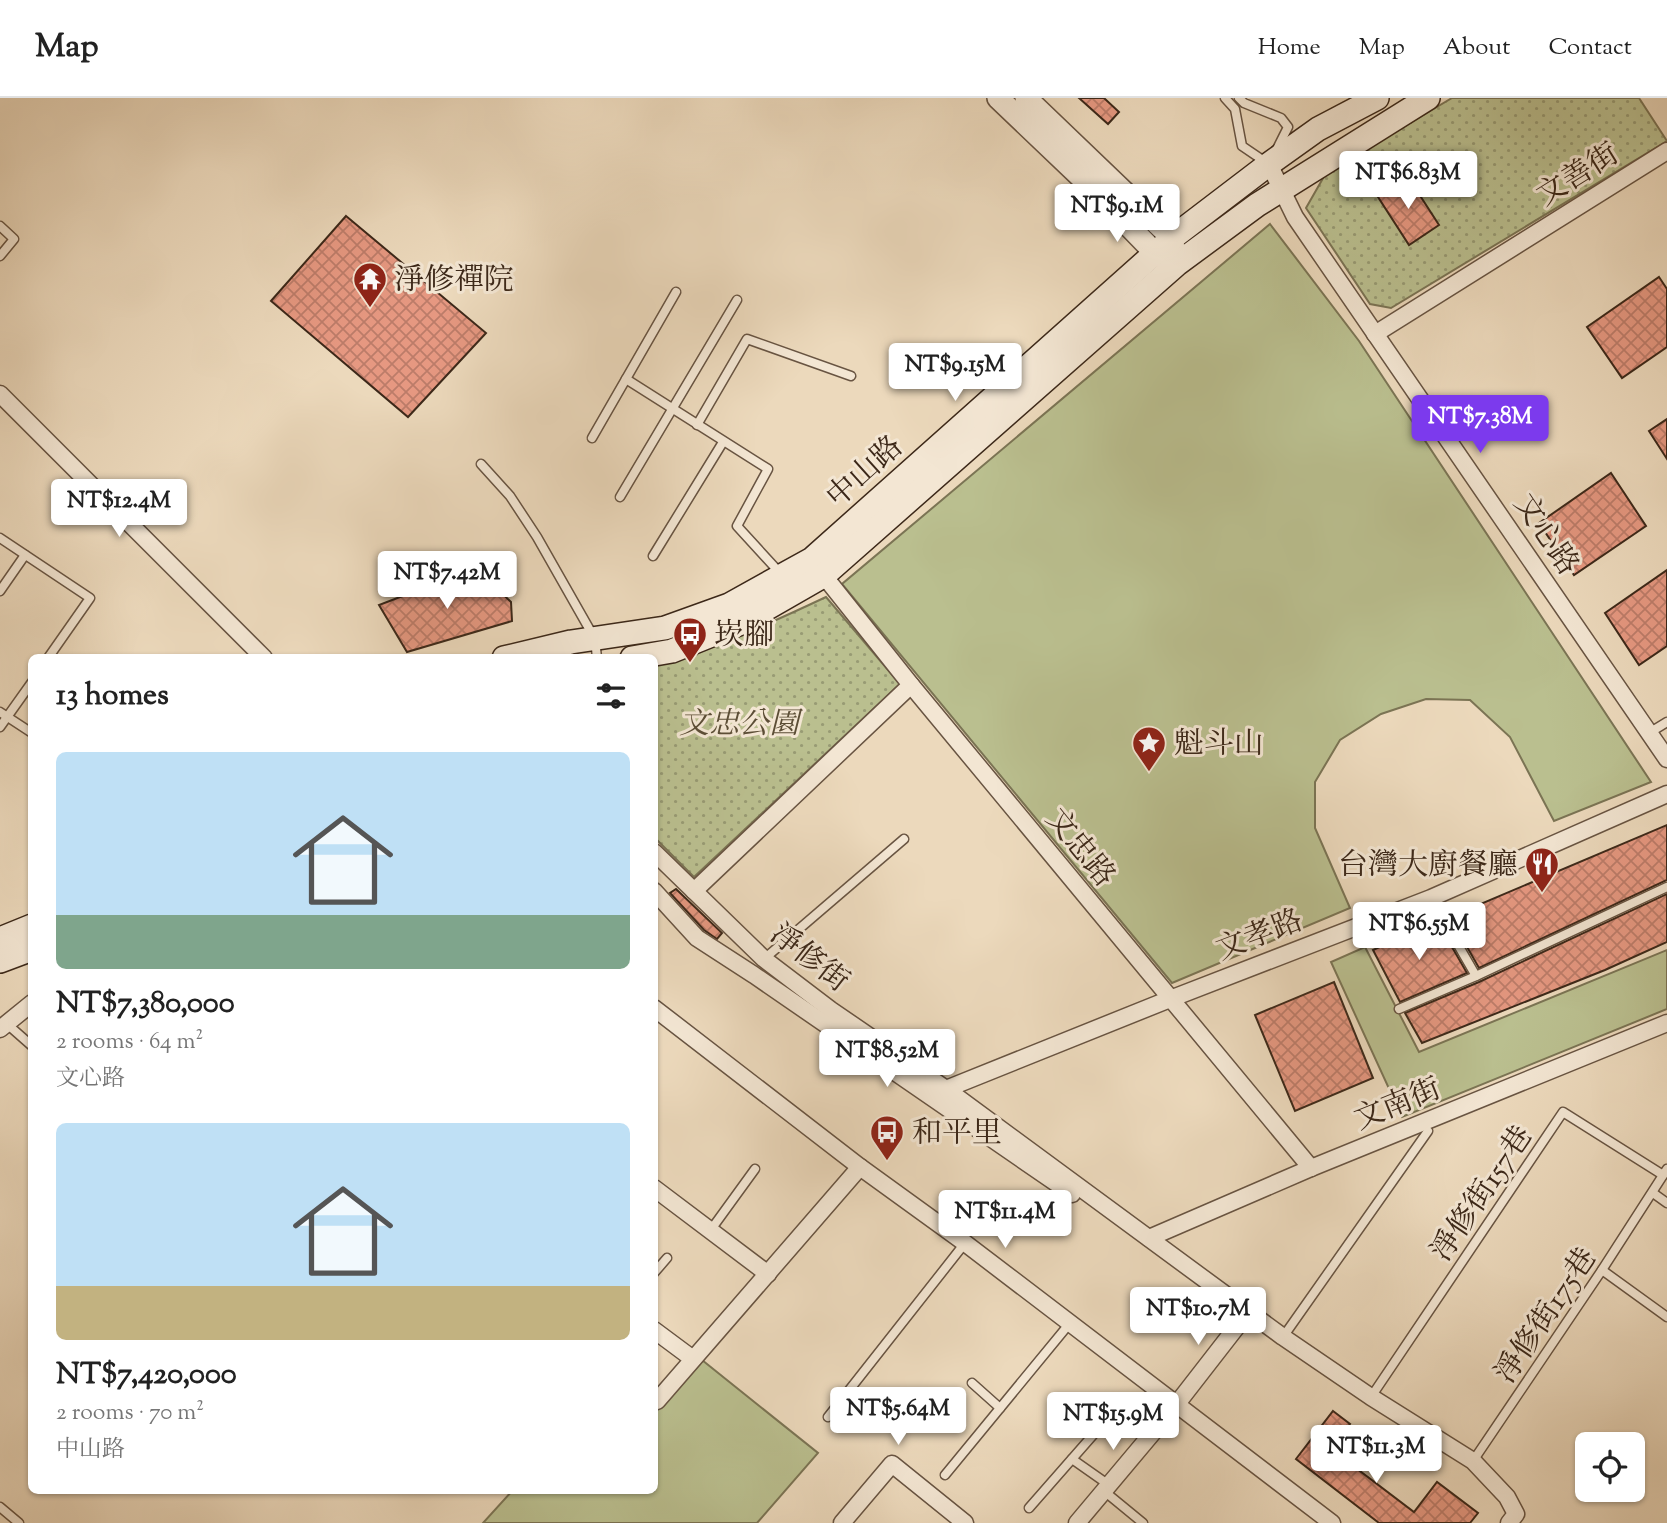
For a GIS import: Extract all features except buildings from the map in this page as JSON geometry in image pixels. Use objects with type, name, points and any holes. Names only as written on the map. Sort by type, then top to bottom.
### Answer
[{"type":"main road","name":"中山路","points":[[545,654],[596,649],[665,628],[729,605],[782,575],[818,567],[1164,246],[1269,164],[1318,130],[1377,98]]},
{"type":"main road","name":"中山路","points":[[654,654],[671,651],[741,623],[818,567],[1007,416],[1177,264],[1280,191],[1428,98]]},
{"type":"main road","points":[[0,939],[28,928]]},
{"type":"main road","points":[[0,961],[28,950]]},
{"type":"street","points":[[998,98],[1092,175]]},
{"type":"street","points":[[1026,98],[1092,175],[1164,246],[1177,264]]},
{"type":"street","name":"文善街","points":[[1375,334],[1667,150]]},
{"type":"street","name":"文心路","points":[[1269,164],[1280,191],[1295,216],[1667,759]]},
{"type":"street","points":[[0,394],[260,654]]},
{"type":"street","name":"文忠路","points":[[818,567],[911,685],[1311,1168]]},
{"type":"street","points":[[694,891],[911,685]]},
{"type":"street","name":"文孝路","points":[[946,1089],[1431,898],[1667,794]]},
{"type":"street","name":"淨修街","points":[[658,856],[764,959],[831,1010],[946,1089],[1283,1337],[1371,1397],[1473,1461],[1507,1497],[1516,1520]]},
{"type":"street","points":[[658,895],[697,938],[1130,1235],[1149,1238]]},
{"type":"street","points":[[3,1027],[28,1006]]},
{"type":"street","points":[[658,1011],[1332,1523]]},
{"type":"street","name":"文南街","points":[[1149,1238],[1311,1168],[1667,1023]]},
{"type":"street","points":[[658,1400],[860,1167]]},
{"type":"street","points":[[658,1191],[768,1274]]},
{"type":"street","points":[[1077,1523],[1176,1405],[1249,1311]]},
{"type":"street","points":[[658,1333],[693,1359]]},
{"type":"street","points":[[842,1523],[892,1464],[965,1523]]},
{"type":"lane","points":[[1225,98],[1236,109],[1242,146],[1269,164],[1288,127],[1281,118],[1244,103],[1239,98]]},
{"type":"lane","points":[[0,226],[15,239],[0,256]]},
{"type":"lane","points":[[592,438],[677,292]]},
{"type":"lane","points":[[620,497],[737,299]]},
{"type":"lane","points":[[697,425],[747,339],[851,376]]},
{"type":"lane","points":[[626,379],[768,469],[737,526],[782,575]]},
{"type":"lane","points":[[653,556],[723,442]]},
{"type":"lane","points":[[481,464],[510,496],[537,537],[596,649]]},
{"type":"lane","points":[[0,538],[90,598],[51,654]]},
{"type":"lane","points":[[0,591],[25,555]]},
{"type":"lane","points":[[0,727],[4,714],[28,687]]},
{"type":"lane","points":[[4,714],[28,730]]},
{"type":"lane","points":[[1649,733],[1667,722]]},
{"type":"lane","points":[[764,959],[904,838]]},
{"type":"lane","points":[[1399,1009],[1667,887]]},
{"type":"lane","points":[[1431,898],[1476,976]]},
{"type":"lane","points":[[3,1027],[28,1043]]},
{"type":"lane","name":"淨修街157巷","points":[[1371,1397],[1563,1112],[1665,1172]]},
{"type":"lane","points":[[1283,1337],[1428,1131]]},
{"type":"lane","points":[[710,1231],[755,1169]]},
{"type":"lane","name":"淨修街175巷","points":[[1473,1461],[1665,1172]]},
{"type":"lane","points":[[1653,1193],[1667,1203]]},
{"type":"lane","points":[[828,1417],[965,1243]]},
{"type":"lane","points":[[658,1268],[667,1258]]},
{"type":"lane","points":[[1602,1270],[1667,1317]]},
{"type":"lane","points":[[945,1475],[1070,1323]]},
{"type":"lane","points":[[972,1383],[1000,1408]]},
{"type":"lane","points":[[1029,1508],[1100,1427]]},
{"type":"lane","points":[[1072,1459],[1143,1523]]},
{"type":"lane","points":[[0,1507],[19,1523]]},
{"type":"green space","points":[[1452,98],[1639,98],[1667,141],[1391,308],[1370,304],[1306,208],[1326,173]]},
{"type":"green space","points":[[1270,224],[1359,341],[1651,782],[1554,821],[1510,737],[1470,700],[1426,699],[1381,714],[1340,740],[1315,782],[1315,828],[1350,908],[1172,983],[842,584]]},
{"type":"green space","name":"文忠公園","points":[[826,597],[900,684],[694,877],[658,841],[658,662],[720,643]]},
{"type":"green space","points":[[1365,947],[1419,1052],[1667,950],[1667,1009],[1402,1117],[1331,962]]},
{"type":"green space","points":[[702,1360],[818,1453],[757,1523],[483,1523],[509,1494],[658,1494],[658,1400]]},
{"type":"place","name":"淨修禪院","points":[[370,309]]},
{"type":"place","name":"崁腳","points":[[690,664]]},
{"type":"place","name":"魁斗山","points":[[1149,773]]},
{"type":"place","name":"台灣大廚餐廳","points":[[1542,894]]},
{"type":"place","name":"和平里","points":[[887,1162]]}]
